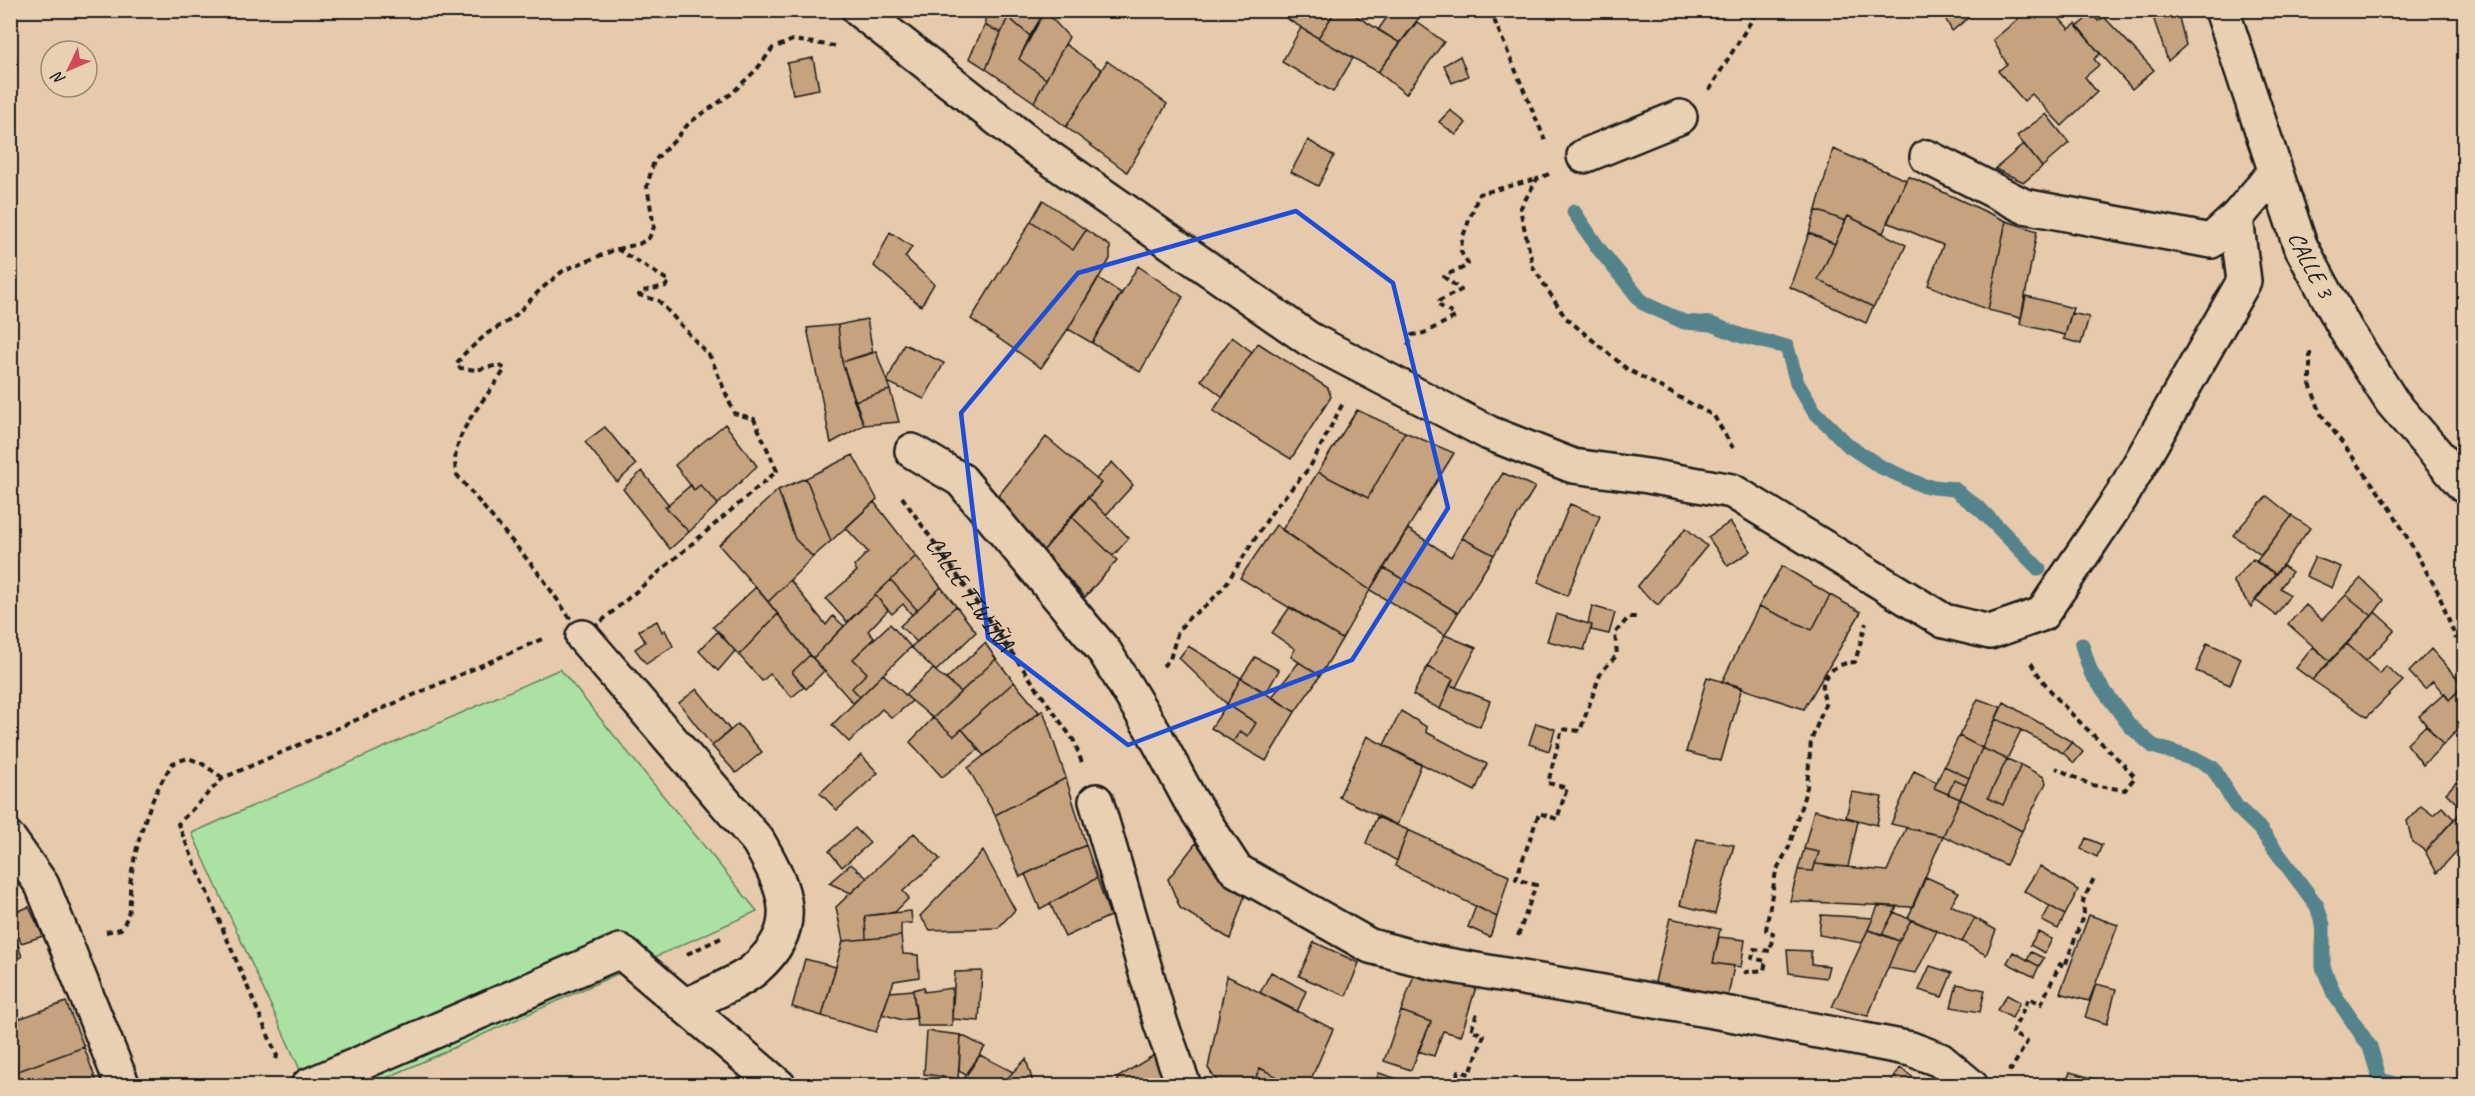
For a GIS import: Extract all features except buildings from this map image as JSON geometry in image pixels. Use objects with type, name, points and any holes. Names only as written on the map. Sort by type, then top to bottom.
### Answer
[{"type":"street","points":[[859,10],[1031,146],[1309,339],[1489,433],[1573,466],[1732,491],[1944,621],[1990,632],[2042,614],[2121,496],[2244,281],[2235,218]]},
{"type":"street","name":"CALLE 3","points":[[2222,10],[2300,245],[2325,292],[2392,402],[2464,486]]},
{"type":"street","points":[[1571,163],[1680,117]]},
{"type":"street","points":[[1927,157],[2024,206],[2211,241],[2235,218],[2275,172]]},
{"type":"street","points":[[912,451],[961,480],[1105,652],[1140,709],[1189,798],[1236,870],[1370,946],[1436,963],[1730,1014],[1911,1049],[1940,1060],[1965,1081]]},
{"type":"street","points":[[583,637],[758,841],[777,873],[784,896],[787,907],[781,941],[754,970],[685,1006]]},
{"type":"street","points":[[1096,801],[1155,1003],[1184,1086]]},
{"type":"street","points":[[10,840],[42,885],[123,1086]]},
{"type":"street","points":[[308,1086],[620,951],[779,1086]]},
{"type":"path","points":[[1140,709],[1153,699],[1163,665],[1170,659],[1178,631],[1190,617],[1208,604],[1224,587],[1274,509],[1310,467],[1376,374],[1412,335],[1424,333],[1455,317],[1437,304],[1461,290],[1444,277],[1461,271],[1468,264],[1461,252],[1462,239],[1479,194],[1538,179],[1571,163],[1490,10]]},
{"type":"path","points":[[1680,117],[1709,90],[1758,10]]},
{"type":"path","points":[[617,249],[669,281],[666,286],[643,291],[639,295],[659,301],[711,358],[734,413],[754,419],[777,471],[583,637],[541,576],[457,475],[454,464],[458,441],[505,369],[499,366],[468,369],[460,368],[456,364],[488,333],[512,319],[540,290],[564,270],[585,263],[603,253],[617,249],[639,244],[649,238],[654,227],[647,186],[654,161],[689,123],[730,94],[757,69],[773,48],[793,40],[863,48],[887,31]]},
{"type":"path","points":[[1538,179],[1520,209],[1533,267],[1565,317],[1627,369],[1714,416],[1738,456],[1732,491]]},
{"type":"path","points":[[2325,292],[2309,334],[2310,384],[2321,414],[2391,508],[2438,592],[2456,639]]},
{"type":"path","name":"CALLE TIWIÑA","points":[[901,494],[1074,741]]},
{"type":"path","points":[[1515,946],[1536,885],[1516,879],[1539,813],[1557,819],[1567,788],[1548,783],[1562,729],[1580,731],[1601,672],[1617,655],[1615,633],[1629,617],[1636,617]]},
{"type":"path","points":[[1751,980],[1743,979],[1746,972],[1764,970],[1766,960],[1752,958],[1754,949],[1770,951],[1773,933],[1766,930],[1776,871],[1789,847],[1807,787],[1811,741],[1815,724],[1826,702],[1822,695],[1826,676],[1835,666],[1855,662],[1866,622]]},
{"type":"path","points":[[2009,626],[2044,685],[2111,749],[2135,777],[2125,790],[2091,785],[2056,768]]},
{"type":"path","points":[[274,1066],[277,1056],[178,825],[224,778],[542,639],[549,648]]},
{"type":"path","points":[[60,929],[81,918],[94,918],[107,933],[121,929],[130,915],[132,871],[149,809],[161,781],[173,763],[188,758],[201,763],[224,778]]},
{"type":"path","points":[[1965,1081],[1974,1059],[1995,1070],[2000,1066],[2011,1070],[2027,1042],[2012,1033],[2029,998],[2041,1004],[2060,964],[2065,966],[2084,913],[2083,901],[2095,876]]},
{"type":"path","points":[[646,973],[722,938]]},
{"type":"path","points":[[1453,1086],[1459,1071],[1470,1074],[1474,1065],[1484,1035],[1471,1030],[1492,973]]},
{"type":"highlighted area","points":[[1296,211],[1393,283],[1448,508],[1352,660],[1128,745],[988,638],[961,413],[1078,273]]},
{"type":"green space","points":[[560,669],[757,911],[371,1085],[307,1085],[192,833]]},
{"type":"waterway","points":[[1574,212],[1599,249],[1643,303],[1684,322],[1711,324],[1742,336],[1787,347],[1797,383],[1814,411],[1849,446],[1881,467],[1924,486],[1954,489],[1981,510],[2039,569]]},
{"type":"waterway","points":[[2082,645],[2091,673],[2130,726],[2153,746],[2200,761],[2213,768],[2236,806],[2259,828],[2317,906],[2323,925],[2323,967],[2334,994],[2370,1047],[2380,1080],[2403,1086]]}]
